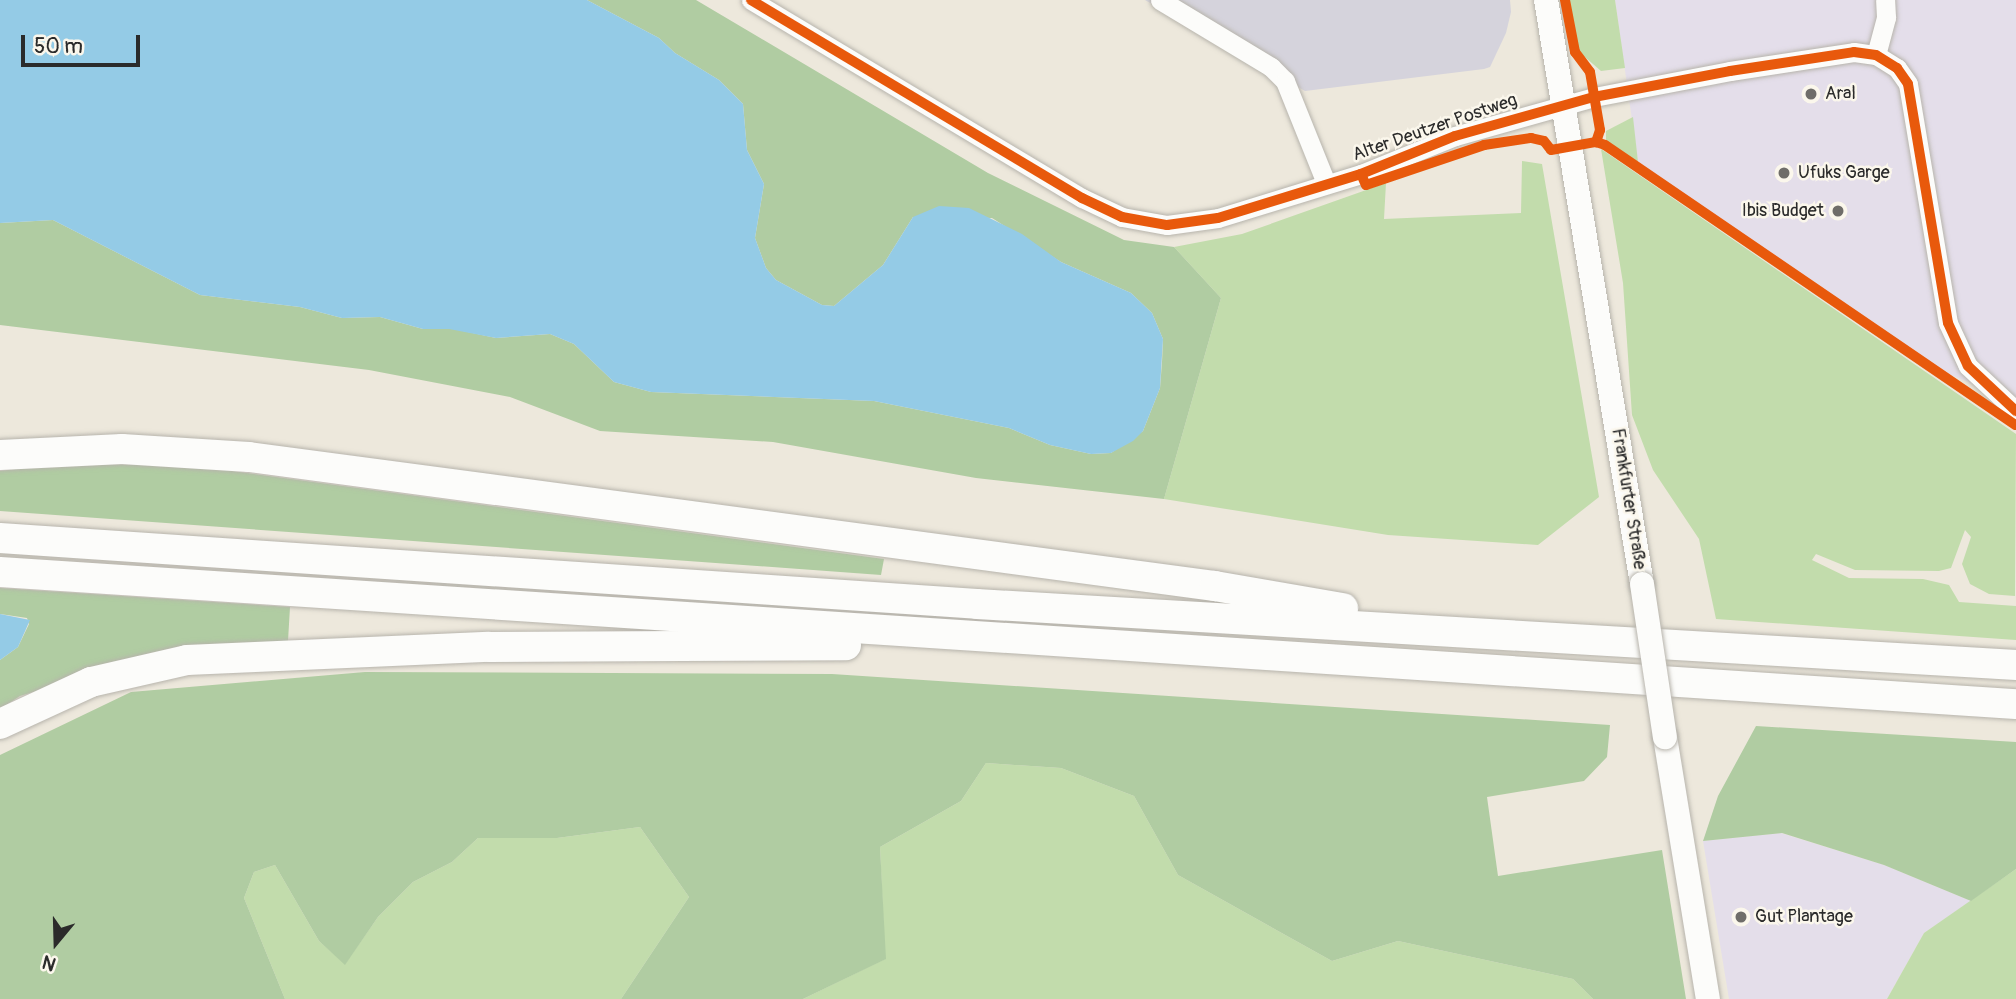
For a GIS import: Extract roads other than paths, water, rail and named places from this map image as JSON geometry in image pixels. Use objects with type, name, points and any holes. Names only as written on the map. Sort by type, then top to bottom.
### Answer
[{"type":"highway","points":[[0,456],[122,449],[249,457],[1215,586],[1478,631]]},
{"type":"highway","points":[[0,538],[991,605],[1478,631],[2016,665]]},
{"type":"highway","points":[[0,572],[2016,704]]},
{"type":"highway","points":[[0,724],[91,682],[163,664],[236,656],[614,646],[1186,649]]},
{"type":"main road","name":"Frankfurter Straße","points":[[1546,0],[1708,999]]},
{"type":"street","name":"Alter Deutzer Postweg","points":[[751,0],[1082,198],[1122,217],[1193,224],[1361,174],[1455,136],[1563,106],[1730,71],[1854,52],[1876,55]]},
{"type":"street","points":[[1160,0],[1271,67],[1284,81],[1326,183]]},
{"type":"street","points":[[1885,0],[1886,16],[1876,55],[1896,68],[1908,85],[1948,323],[1968,366],[2016,411]]},
{"type":"water","points":[[0,0],[587,0],[659,38],[675,53],[719,80],[743,104],[747,150],[764,184],[755,238],[766,268],[776,280],[822,305],[834,306],[883,265],[913,217],[939,206],[969,208],[1022,234],[1061,262],[1131,293],[1152,313],[1163,339],[1160,388],[1143,431],[1133,441],[1111,453],[1091,454],[1050,445],[1009,428],[874,401],[651,392],[614,382],[574,344],[550,334],[496,338],[449,329],[423,329],[380,317],[342,318],[300,307],[200,295],[53,220],[0,223]]},
{"type":"water","points":[[0,614],[30,620],[18,647],[0,660]]},
{"type":"place","name":"Aral","points":[[1811,94]]},
{"type":"place","name":"Ufuks Garge","points":[[1784,173]]},
{"type":"place","name":"Ibis Budget","points":[[1838,211]]},
{"type":"place","name":"Gut Plantage","points":[[1741,917]]}]
